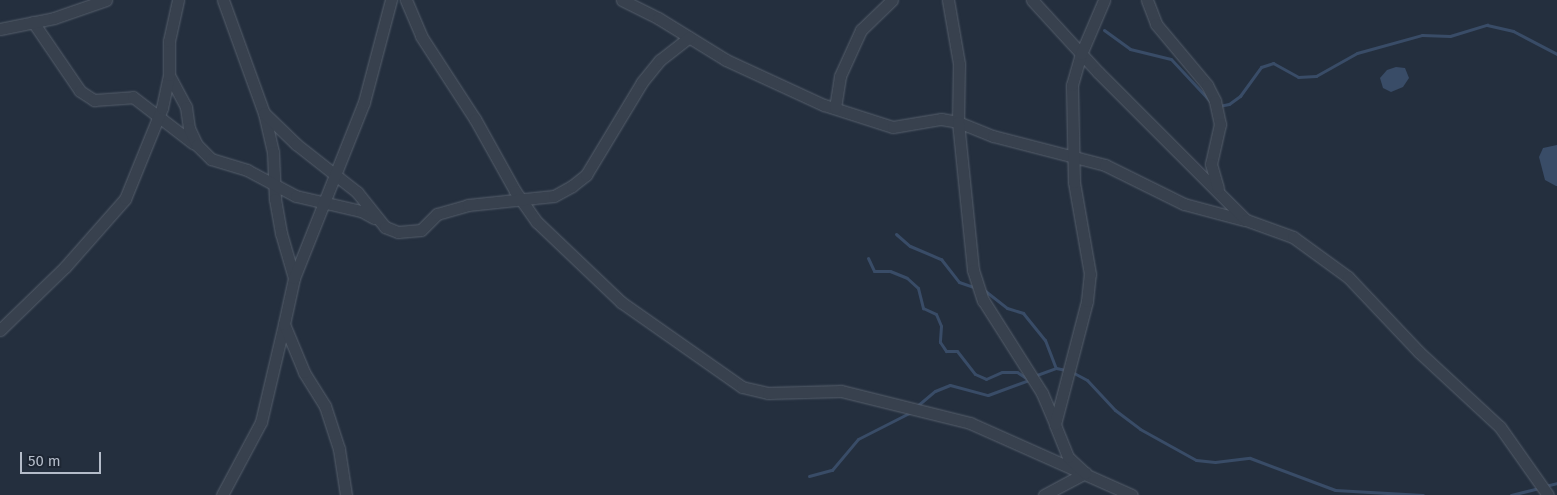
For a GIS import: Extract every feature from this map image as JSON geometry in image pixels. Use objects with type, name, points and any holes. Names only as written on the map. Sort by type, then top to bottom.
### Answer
[{"type":"street","points":[[0,29],[54,18],[106,0]]},
{"type":"street","points":[[0,330],[114,214],[125,199],[158,118],[169,75],[169,41],[178,0]]},
{"type":"street","points":[[223,0],[264,113],[273,152],[274,186],[281,233],[294,278]]},
{"type":"street","points":[[222,495],[261,422],[294,278],[364,102],[391,0]]},
{"type":"street","points":[[406,0],[422,36],[522,201],[555,240],[621,302],[742,387],[768,393],[841,391],[921,409],[970,423],[1132,495]]},
{"type":"street","points":[[622,0],[726,60],[835,108],[893,127],[941,119],[958,122],[993,136],[1105,165],[1184,204],[1246,220],[1293,237],[1348,277],[1419,352],[1500,427],[1548,495]]},
{"type":"street","points":[[835,108],[840,76],[861,30],[892,0]]},
{"type":"street","points":[[948,0],[959,64],[958,122],[973,270],[981,294],[1042,393],[1068,457],[1085,473]]},
{"type":"street","points":[[1032,0],[1081,54],[1246,220]]},
{"type":"street","points":[[1055,424],[1086,301],[1090,274],[1081,229],[1072,155],[1072,85],[1081,54],[1104,0]]},
{"type":"street","points":[[1147,0],[1156,24],[1207,85],[1215,101],[1220,124],[1211,164],[1220,193]]},
{"type":"street","points":[[33,22],[80,91],[94,100],[133,97],[158,118],[174,126],[211,159],[247,170],[274,186],[325,203],[361,211],[398,232],[421,230],[437,214],[468,205],[522,201],[554,196],[586,175],[642,82],[660,60],[689,37]]},
{"type":"street","points":[[169,75],[186,107],[189,128],[197,145]]},
{"type":"street","points":[[264,113],[296,144],[336,173],[357,192],[376,219]]},
{"type":"street","points":[[284,324],[304,372],[324,406],[339,449],[346,495]]},
{"type":"street","points":[[1044,495],[1085,473]]},
{"type":"water","points":[[1396,67],[1405,68],[1409,78],[1403,87],[1391,92],[1383,88],[1380,78],[1387,70]]},
{"type":"water","points":[[1557,145],[1556,186],[1545,180],[1539,157],[1543,148]]},
{"type":"waterway","points":[[1219,106],[1229,104],[1240,96],[1261,67],[1273,63],[1298,77],[1316,76],[1357,53],[1422,35],[1450,36],[1487,25],[1513,31],[1557,54]]},
{"type":"waterway","points":[[1104,30],[1130,49],[1171,59],[1210,101]]},
{"type":"waterway","points":[[896,234],[910,246],[941,259],[959,282],[976,288]]},
{"type":"waterway","points":[[868,258],[874,271],[890,271],[907,278],[918,288],[923,308],[936,314],[941,326],[940,342],[946,351],[957,351],[975,374],[986,379],[1002,372],[1017,372],[1029,380]]},
{"type":"waterway","points":[[984,290],[1007,308],[1023,313],[1045,340],[1056,368]]},
{"type":"waterway","points":[[1034,376],[1056,368],[1066,370]]},
{"type":"waterway","points":[[1072,372],[1087,380],[1115,410],[1140,429],[1196,460],[1215,462],[1250,458],[1335,490],[1423,495]]},
{"type":"waterway","points":[[917,406],[935,391],[950,385],[988,395],[1029,380]]},
{"type":"waterway","points":[[809,476],[832,470],[858,439],[911,412]]},
{"type":"waterway","points":[[1545,486],[1557,483]]},
{"type":"waterway","points":[[1511,495],[1539,488]]}]
